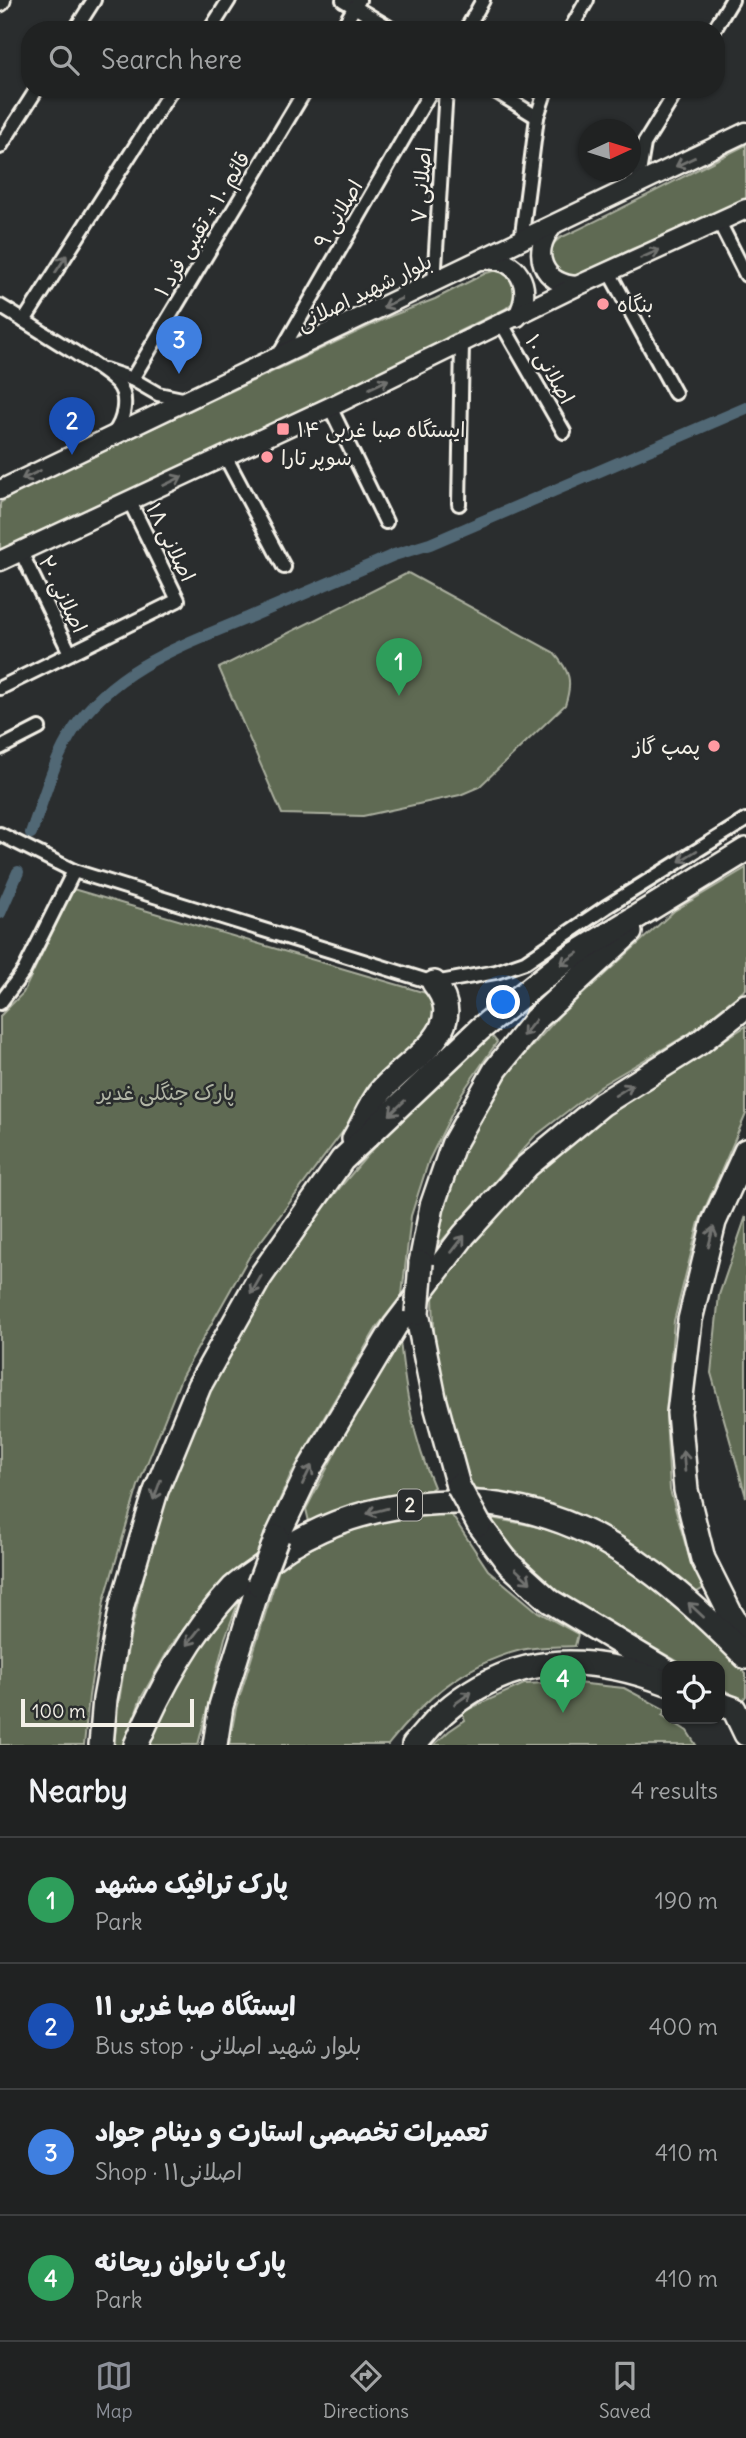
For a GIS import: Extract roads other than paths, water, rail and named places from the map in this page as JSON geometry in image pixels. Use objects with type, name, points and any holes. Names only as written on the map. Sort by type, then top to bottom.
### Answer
[{"type":"highway","points":[[342,1160],[480,1029],[566,960],[746,850]]},
{"type":"highway","points":[[662,1668],[550,1601],[509,1563],[479,1524],[458,1486],[434,1398],[416,1313],[421,1263],[432,1206],[453,1145],[496,1069],[536,1020],[668,897]]},
{"type":"highway","points":[[101,1745],[105,1699],[122,1605],[156,1492],[194,1398],[260,1277],[342,1160],[380,1092],[440,1034],[446,1020],[446,1007],[444,995],[434,983]]},
{"type":"highway","points":[[215,1745],[221,1706],[259,1584],[277,1537],[310,1468],[395,1326],[464,1235],[527,1166],[602,1104],[699,1043],[746,1006]]},
{"type":"highway","points":[[746,1151],[714,1222],[690,1320],[679,1413],[686,1490],[704,1559],[746,1639]]},
{"type":"highway","points":[[686,1490],[723,1580],[746,1619]]},
{"type":"highway","name":"2","points":[[136,1745],[153,1705],[187,1644],[235,1587],[292,1544],[344,1520],[393,1507],[455,1502],[505,1506],[550,1517],[596,1538],[637,1562],[682,1597],[746,1657]]},
{"type":"highway","points":[[414,1745],[443,1713],[485,1683],[513,1670],[558,1662],[607,1665],[662,1682]]},
{"type":"highway","points":[[730,1709],[746,1734]]},
{"type":"main road","name":"بلوار شهید اصلانی","points":[[0,490],[746,132]]},
{"type":"main road","points":[[0,561],[330,407],[577,286],[746,209]]},
{"type":"main road","points":[[552,227],[541,245],[543,266],[557,282],[577,286]]},
{"type":"main road","points":[[480,261],[502,261],[520,275],[526,296],[510,321]]},
{"type":"street","points":[[81,21],[94,0]]},
{"type":"street","points":[[216,21],[229,0]]},
{"type":"street","points":[[471,21],[483,0]]},
{"type":"street","points":[[575,21],[587,0]]},
{"type":"street","points":[[719,21],[732,0]]},
{"type":"street","points":[[345,21],[352,2],[380,21]]},
{"type":"street","points":[[0,147],[31,98]]},
{"type":"street","points":[[24,321],[166,98]]},
{"type":"street","name":"قائم ۱۰ + تقیبی فرد ۱","points":[[132,379],[301,98]]},
{"type":"street","name":"اصلانی ۹","points":[[277,359],[427,98]]},
{"type":"street","name":"اصلانی ۷","points":[[434,283],[445,98]]},
{"type":"street","points":[[506,98],[537,117]]},
{"type":"street","points":[[521,242],[537,117],[543,98]]},
{"type":"street","points":[[637,185],[644,145],[673,98]]},
{"type":"street","points":[[719,222],[746,275]]},
{"type":"street","points":[[609,272],[675,393]]},
{"type":"street","points":[[0,306],[98,368],[120,386],[124,400],[123,414],[118,428],[110,438]]},
{"type":"street","name":"اصلانی ۱۰","points":[[510,321],[564,432]]},
{"type":"street","points":[[459,504],[462,343]]},
{"type":"street","points":[[98,368],[132,379],[158,394],[187,400]]},
{"type":"street","points":[[330,407],[386,522]]},
{"type":"street","points":[[226,456],[284,567]]},
{"type":"street","name":"اصلانی ۱۸","points":[[69,653],[178,600],[130,502]]},
{"type":"street","name":"اصلانی ۲۰","points":[[21,552],[69,653]]},
{"type":"street","points":[[0,688],[69,653]]},
{"type":"street","points":[[0,748],[39,729]]},
{"type":"street","points":[[0,834],[74,871],[434,983],[496,972],[525,962],[606,907],[746,820]]},
{"type":"street","points":[[0,1003],[24,971],[74,871]]},
{"type":"waterway","points":[[31,833],[55,767],[74,729],[91,707],[131,673],[202,637],[394,555],[430,544],[746,408]]},
{"type":"waterway","points":[[0,913],[18,872]]},
{"type":"place","name":"بنگاه","points":[[603,304]]},
{"type":"place","name":"تعمیرات تخصصی استارت و دینام جواد","points":[[179,374]]},
{"type":"place","name":"ایستگاه صبا غربی ۱۴","points":[[283,429]]},
{"type":"place","name":"ایستگاه صبا غربی ۱۱","points":[[72,455]]},
{"type":"place","name":"سوپر تارا","points":[[267,457]]},
{"type":"place","name":"پارک ترافیک مشهد","points":[[399,696]]},
{"type":"place","name":"پمپ گاز","points":[[714,746]]},
{"type":"place","name":"پارک بانوان ریحانه","points":[[563,1713]]},
{"type":"park label","name":"پارک جنگلی غدیر","points":[[166,1092]]}]
